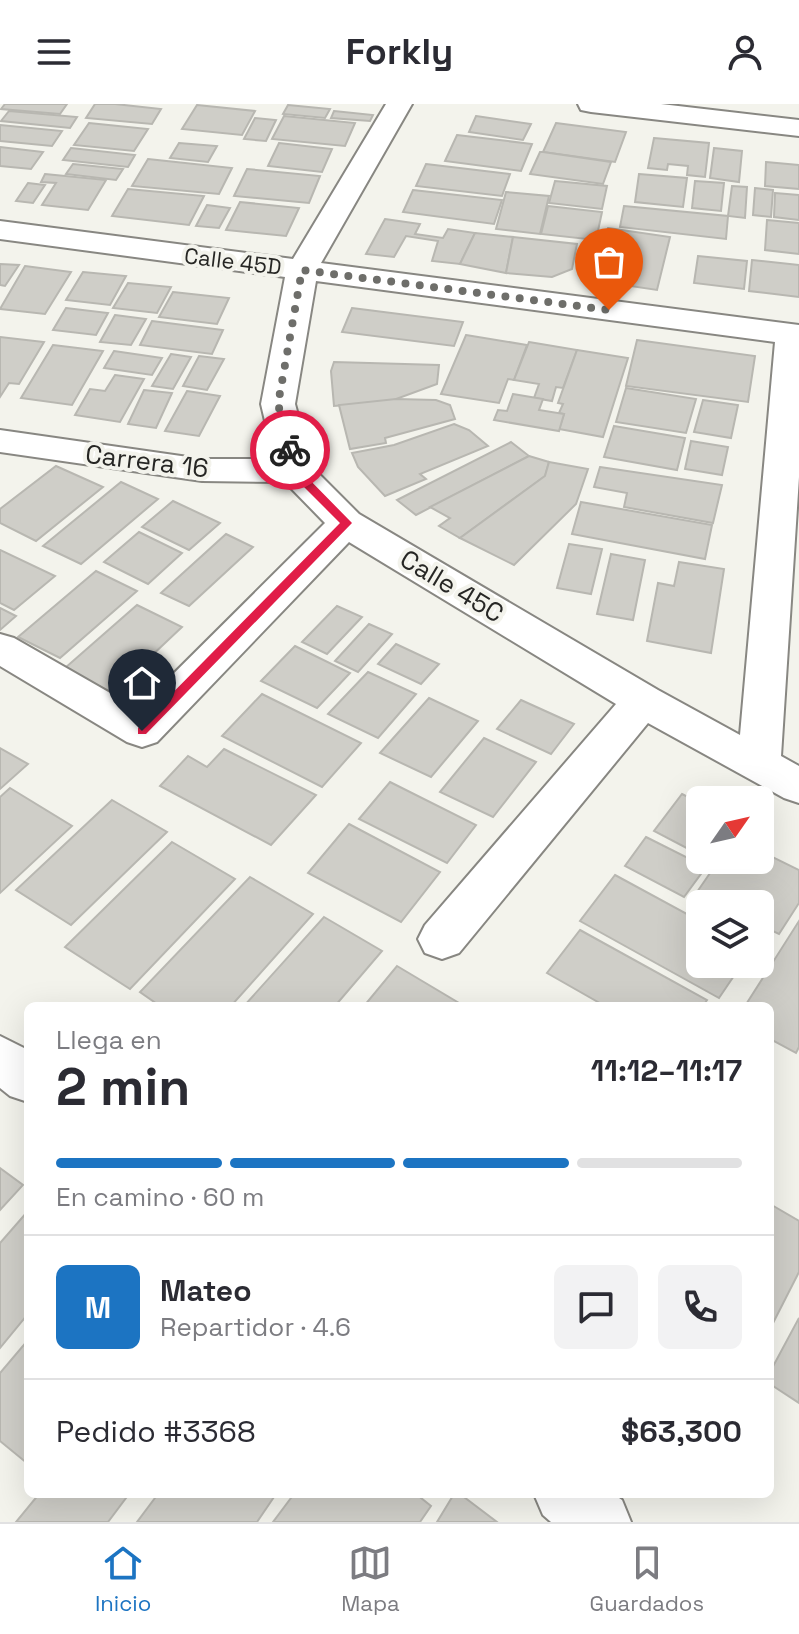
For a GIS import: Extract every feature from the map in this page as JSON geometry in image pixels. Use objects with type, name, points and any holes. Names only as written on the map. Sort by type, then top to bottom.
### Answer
[{"type":"street","points":[[295,471],[278,404],[302,270],[399,104]]},
{"type":"street","points":[[591,104],[799,128]]},
{"type":"street","name":"Calle 45D","points":[[0,230],[795,335]]},
{"type":"street","points":[[759,764],[795,335]]},
{"type":"street","name":"Carrera 16","points":[[8,449],[202,470],[295,471]]},
{"type":"street","name":"Calle 45C","points":[[295,471],[346,523],[643,701],[799,786]]},
{"type":"street","points":[[0,648],[142,731],[346,523]]},
{"type":"street","points":[[442,939],[643,701]]},
{"type":"street","points":[[0,1058],[24,1077]]},
{"type":"street","points":[[569,1498],[600,1522]]},
{"type":"building","points":[[5,104],[67,104],[60,114],[1,109]]},
{"type":"building","points":[[95,104],[161,109],[152,124],[86,118]]},
{"type":"building","points":[[197,105],[255,111],[242,135],[182,129]]},
{"type":"building","points":[[288,105],[330,109],[325,118],[283,114]]},
{"type":"building","points":[[9,111],[77,117],[70,128],[1,121]]},
{"type":"building","points":[[334,111],[373,115],[370,121],[331,118]]},
{"type":"building","points":[[284,116],[355,123],[345,146],[272,139]]},
{"type":"building","points":[[476,116],[531,124],[523,140],[469,132]]},
{"type":"building","points":[[255,118],[276,120],[266,141],[244,139]]},
{"type":"building","points":[[89,123],[148,129],[134,151],[74,145]]},
{"type":"building","points":[[556,123],[626,132],[615,162],[543,152]]},
{"type":"building","points":[[0,125],[62,131],[52,146],[0,141]]},
{"type":"building","points":[[457,135],[532,144],[521,171],[445,161]]},
{"type":"building","points":[[654,138],[709,143],[705,177],[687,175],[688,166],[668,164],[667,170],[648,168]]},
{"type":"building","points":[[179,143],[217,146],[208,162],[170,158]]},
{"type":"building","points":[[279,143],[332,149],[322,172],[268,166]]},
{"type":"building","points":[[0,147],[43,152],[31,169],[0,166]]},
{"type":"building","points":[[71,148],[135,155],[128,167],[63,160]]},
{"type":"building","points":[[714,148],[742,151],[739,182],[710,178]]},
{"type":"building","points":[[540,152],[611,162],[603,184],[530,174]]},
{"type":"building","points":[[148,159],[232,168],[219,194],[132,186]]},
{"type":"building","points":[[766,162],[799,165],[799,189],[765,186]]},
{"type":"building","points":[[73,164],[123,169],[116,180],[66,174]]},
{"type":"building","points":[[426,164],[510,174],[502,196],[416,186]]},
{"type":"building","points":[[247,169],[320,176],[309,203],[234,196]]},
{"type":"building","points":[[45,174],[106,180],[88,210],[42,205],[56,183],[41,182]]},
{"type":"building","points":[[639,174],[687,178],[683,207],[635,202]]},
{"type":"building","points":[[555,181],[607,186],[602,209],[549,203]]},
{"type":"building","points":[[695,181],[724,183],[721,211],[692,208]]},
{"type":"building","points":[[28,183],[45,185],[33,203],[16,201]]},
{"type":"building","points":[[732,186],[747,187],[745,218],[728,216]]},
{"type":"building","points":[[755,188],[773,190],[771,217],[753,215]]},
{"type":"building","points":[[128,189],[204,196],[189,225],[112,216]]},
{"type":"building","points":[[413,190],[502,200],[494,224],[403,212]]},
{"type":"building","points":[[506,192],[549,196],[540,234],[496,229]]},
{"type":"building","points":[[775,193],[799,195],[799,220],[774,217]]},
{"type":"building","points":[[240,202],[299,208],[286,236],[226,230]]},
{"type":"building","points":[[207,205],[230,208],[219,228],[196,226]]},
{"type":"building","points":[[548,206],[602,212],[596,240],[541,234]]},
{"type":"building","points":[[624,206],[728,216],[726,239],[620,227]]},
{"type":"building","points":[[385,219],[420,224],[415,234],[443,238],[448,229],[475,233],[460,264],[432,261],[438,241],[406,236],[394,257],[366,254]]},
{"type":"building","points":[[767,220],[799,223],[799,254],[765,250]]},
{"type":"building","points":[[608,228],[670,237],[657,290],[590,280]]},
{"type":"building","points":[[475,233],[513,237],[506,273],[460,264]]},
{"type":"building","points":[[513,237],[577,244],[572,269],[552,277],[506,273]]},
{"type":"building","points":[[698,256],[747,261],[744,289],[694,283]]},
{"type":"building","points":[[752,260],[799,265],[799,297],[749,291]]},
{"type":"building","points":[[0,264],[19,265],[5,286],[0,285]]},
{"type":"building","points":[[25,266],[71,272],[45,314],[0,309]]},
{"type":"building","points":[[83,272],[126,276],[110,305],[66,300]]},
{"type":"building","points":[[128,283],[171,287],[157,313],[113,308]]},
{"type":"building","points":[[173,292],[229,298],[217,324],[159,317]]},
{"type":"building","points":[[66,308],[108,313],[96,335],[53,330]]},
{"type":"building","points":[[352,308],[463,322],[454,346],[342,332]]},
{"type":"building","points":[[115,315],[146,319],[131,345],[100,342]]},
{"type":"building","points":[[152,321],[223,330],[212,354],[140,345]]},
{"type":"building","points":[[466,335],[527,345],[514,380],[508,379],[499,403],[441,394]]},
{"type":"building","points":[[0,337],[44,342],[19,384],[9,383],[0,397]]},
{"type":"building","points":[[637,340],[755,356],[748,402],[626,386]]},
{"type":"building","points":[[529,342],[577,350],[563,388],[556,387],[552,401],[534,398],[539,384],[514,380]]},
{"type":"building","points":[[53,345],[103,351],[72,405],[21,398]]},
{"type":"building","points":[[577,350],[628,358],[603,437],[559,429],[564,414],[559,413],[563,404],[558,403]]},
{"type":"building","points":[[114,351],[162,358],[152,375],[104,368]]},
{"type":"building","points":[[171,354],[191,357],[173,389],[152,386]]},
{"type":"building","points":[[199,356],[224,359],[207,390],[183,386]]},
{"type":"building","points":[[334,362],[439,365],[437,384],[388,402],[334,406],[331,371]]},
{"type":"building","points":[[115,375],[144,379],[120,422],[75,415],[90,389],[105,391]]},
{"type":"building","points":[[626,388],[696,399],[686,433],[616,422]]},
{"type":"building","points":[[144,390],[172,393],[156,428],[128,424]]},
{"type":"building","points":[[187,391],[220,396],[199,436],[165,431]]},
{"type":"building","points":[[513,394],[543,399],[539,410],[564,414],[559,431],[494,420],[498,410],[507,411]]},
{"type":"building","points":[[396,399],[436,400],[450,405],[455,419],[385,438],[386,443],[350,449],[339,405]]},
{"type":"building","points":[[703,400],[738,405],[731,438],[694,432]]},
{"type":"building","points":[[454,424],[469,430],[488,446],[420,474],[426,479],[385,496],[358,467],[352,453],[394,445]]},
{"type":"building","points":[[614,426],[685,438],[677,470],[604,457]]},
{"type":"building","points":[[691,441],[728,447],[722,475],[685,469]]},
{"type":"building","points":[[511,442],[529,456],[416,515],[397,500]]},
{"type":"building","points":[[529,456],[549,462],[545,476],[460,538],[439,526],[450,518],[430,507]]},
{"type":"building","points":[[549,462],[588,469],[576,504],[514,565],[460,538],[545,476]]},
{"type":"building","points":[[56,466],[103,487],[36,541],[0,523],[0,509]]},
{"type":"building","points":[[600,467],[722,485],[713,523],[624,507],[627,493],[594,487]]},
{"type":"building","points":[[121,482],[158,499],[81,564],[43,546]]},
{"type":"building","points":[[173,501],[220,523],[189,550],[142,527]]},
{"type":"building","points":[[581,502],[712,525],[705,559],[572,534]]},
{"type":"building","points":[[139,532],[182,553],[148,584],[104,562]]},
{"type":"building","points":[[226,534],[253,547],[189,606],[161,593]]},
{"type":"building","points":[[569,544],[602,549],[591,594],[557,588]]},
{"type":"building","points":[[0,550],[55,576],[14,610],[0,603]]},
{"type":"building","points":[[611,554],[645,560],[633,620],[597,614]]},
{"type":"building","points":[[679,562],[724,569],[711,653],[647,641],[658,583],[674,586]]},
{"type":"building","points":[[96,571],[137,591],[60,658],[18,637]]},
{"type":"building","points":[[137,605],[182,627],[112,693],[65,668]]},
{"type":"building","points":[[337,606],[362,617],[327,654],[302,642]]},
{"type":"building","points":[[0,608],[16,616],[0,630]]},
{"type":"building","points":[[369,624],[392,634],[358,672],[335,661]]},
{"type":"building","points":[[396,644],[439,664],[421,684],[378,664]]},
{"type":"building","points":[[295,646],[350,673],[317,708],[261,681]]},
{"type":"building","points":[[368,672],[416,694],[378,738],[328,714]]},
{"type":"building","points":[[262,694],[361,743],[322,787],[222,736]]},
{"type":"building","points":[[429,698],[478,721],[431,777],[380,753]]},
{"type":"building","points":[[521,700],[574,724],[551,754],[497,729]]},
{"type":"building","points":[[484,738],[536,762],[493,817],[440,792]]},
{"type":"building","points":[[0,748],[28,764],[0,789]]},
{"type":"building","points":[[224,749],[316,795],[271,845],[160,786],[188,756],[207,767]]},
{"type":"building","points":[[390,782],[476,825],[447,863],[359,819]]},
{"type":"building","points":[[10,788],[72,826],[0,893],[0,797]]},
{"type":"building","points":[[682,794],[686,796],[686,848],[654,831]]},
{"type":"building","points":[[112,800],[167,832],[71,925],[16,890]]},
{"type":"building","points":[[349,824],[440,872],[401,922],[308,873]]},
{"type":"building","points":[[646,837],[686,857],[686,874],[701,874],[686,890],[684,897],[625,866]]},
{"type":"building","points":[[172,842],[235,879],[130,989],[65,947]]},
{"type":"building","points":[[774,858],[799,870],[799,903],[779,934],[774,932],[774,890],[698,890],[709,874],[774,874]]},
{"type":"building","points":[[615,875],[686,913],[686,978],[733,978],[719,998],[580,921]]},
{"type":"building","points":[[250,877],[313,914],[235,1002],[154,1002],[140,992]]},
{"type":"building","points":[[324,917],[382,951],[338,1002],[248,1002]]},
{"type":"building","points":[[799,921],[799,1047],[796,1053],[774,1041],[774,1002],[748,1002],[763,978],[774,978],[774,960]]},
{"type":"building","points":[[580,930],[707,1000],[598,1002],[547,973]]},
{"type":"building","points":[[397,966],[457,1002],[367,1002]]},
{"type":"building","points":[[0,1168],[23,1185],[0,1210]]},
{"type":"building","points":[[774,1206],[799,1221],[799,1272],[774,1321]]},
{"type":"building","points":[[24,1216],[24,1319],[0,1348],[0,1243]]},
{"type":"building","points":[[799,1318],[799,1403],[774,1387],[774,1365]]},
{"type":"building","points":[[24,1345],[24,1461],[0,1441],[0,1373]]},
{"type":"building","points":[[36,1498],[126,1498],[108,1522],[16,1522]]},
{"type":"building","points":[[155,1498],[273,1498],[257,1522],[137,1522]]},
{"type":"building","points":[[291,1498],[421,1498],[431,1506],[420,1522],[273,1522]]},
{"type":"building","points":[[452,1498],[465,1498],[497,1522],[437,1522]]},
{"type":"way so far","points":[[290,450],[278,404],[302,270],[609,310]]},
{"type":"route","points":[[142,731],[346,523],[295,471],[290,450]]}]
